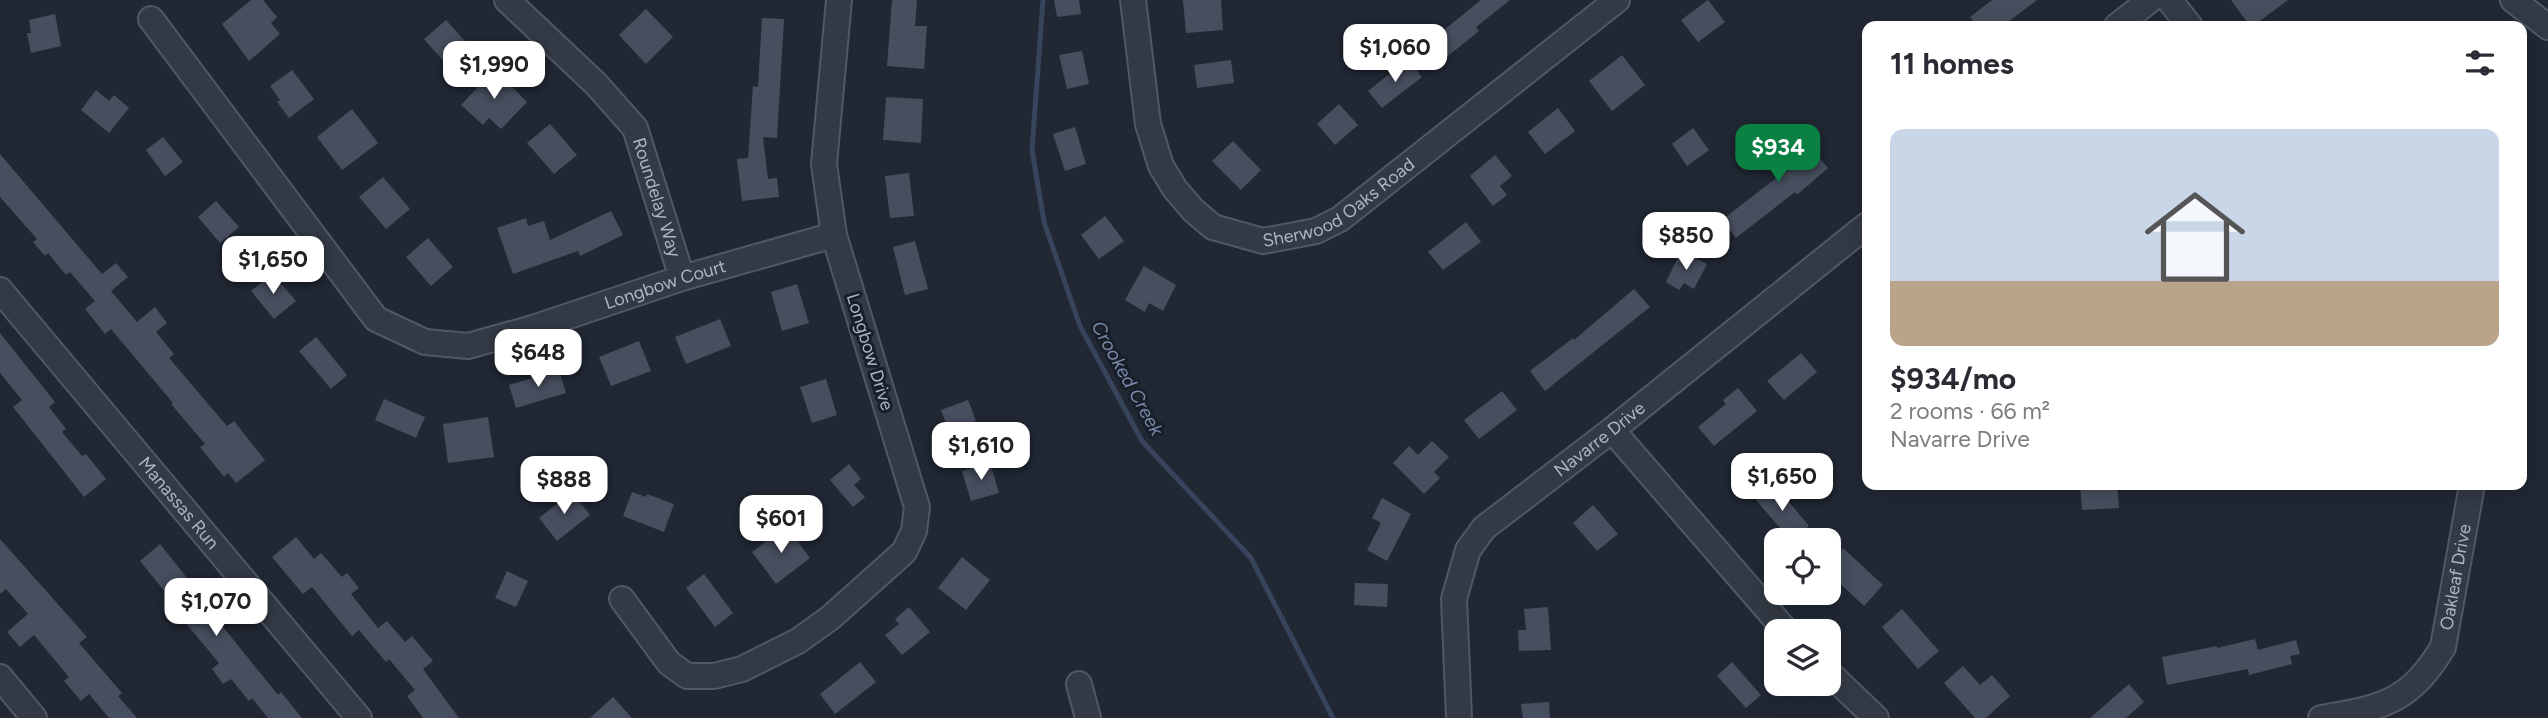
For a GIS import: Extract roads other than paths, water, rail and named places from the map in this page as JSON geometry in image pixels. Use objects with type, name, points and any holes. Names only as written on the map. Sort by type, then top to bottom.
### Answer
[{"type":"street","name":"Roundelay Way","points":[[507,0],[596,84],[635,128],[682,278]]},
{"type":"street","name":"Longbow Drive","points":[[622,599],[669,663],[687,676],[714,677],[742,669],[798,641],[830,618],[904,552],[914,531],[917,507],[834,235],[824,164],[839,0]]},
{"type":"street","name":"Sherwood Oaks Road","points":[[1133,0],[1148,124],[1161,166],[1192,210],[1213,226],[1263,240],[1316,231],[1340,219],[1617,0]]},
{"type":"street","points":[[2124,21],[2151,0]]},
{"type":"street","points":[[2169,0],[2186,21]]},
{"type":"street","points":[[2513,0],[2548,27]]},
{"type":"street","name":"Longbow Court","points":[[151,19],[376,319],[425,342],[468,346],[533,328],[682,278],[834,235]]},
{"type":"street","name":"Navarre Drive","points":[[1459,718],[1454,599],[1468,550],[1484,528],[1612,430],[1862,229]]},
{"type":"street","name":"Manassas Run","points":[[0,290],[359,718]]},
{"type":"street","points":[[1612,430],[1776,619]]},
{"type":"street","name":"Oakleaf Drive","points":[[2321,718],[2361,712],[2387,704],[2410,689],[2429,670],[2443,647],[2471,490]]},
{"type":"street","points":[[0,677],[34,718]]},
{"type":"street","points":[[1079,684],[1088,718]]},
{"type":"street","points":[[1841,684],[1876,718]]},
{"type":"waterway","name":"Crooked Creek","points":[[1043,0],[1032,150],[1044,222],[1080,326],[1142,441],[1251,558],[1333,718]]}]
